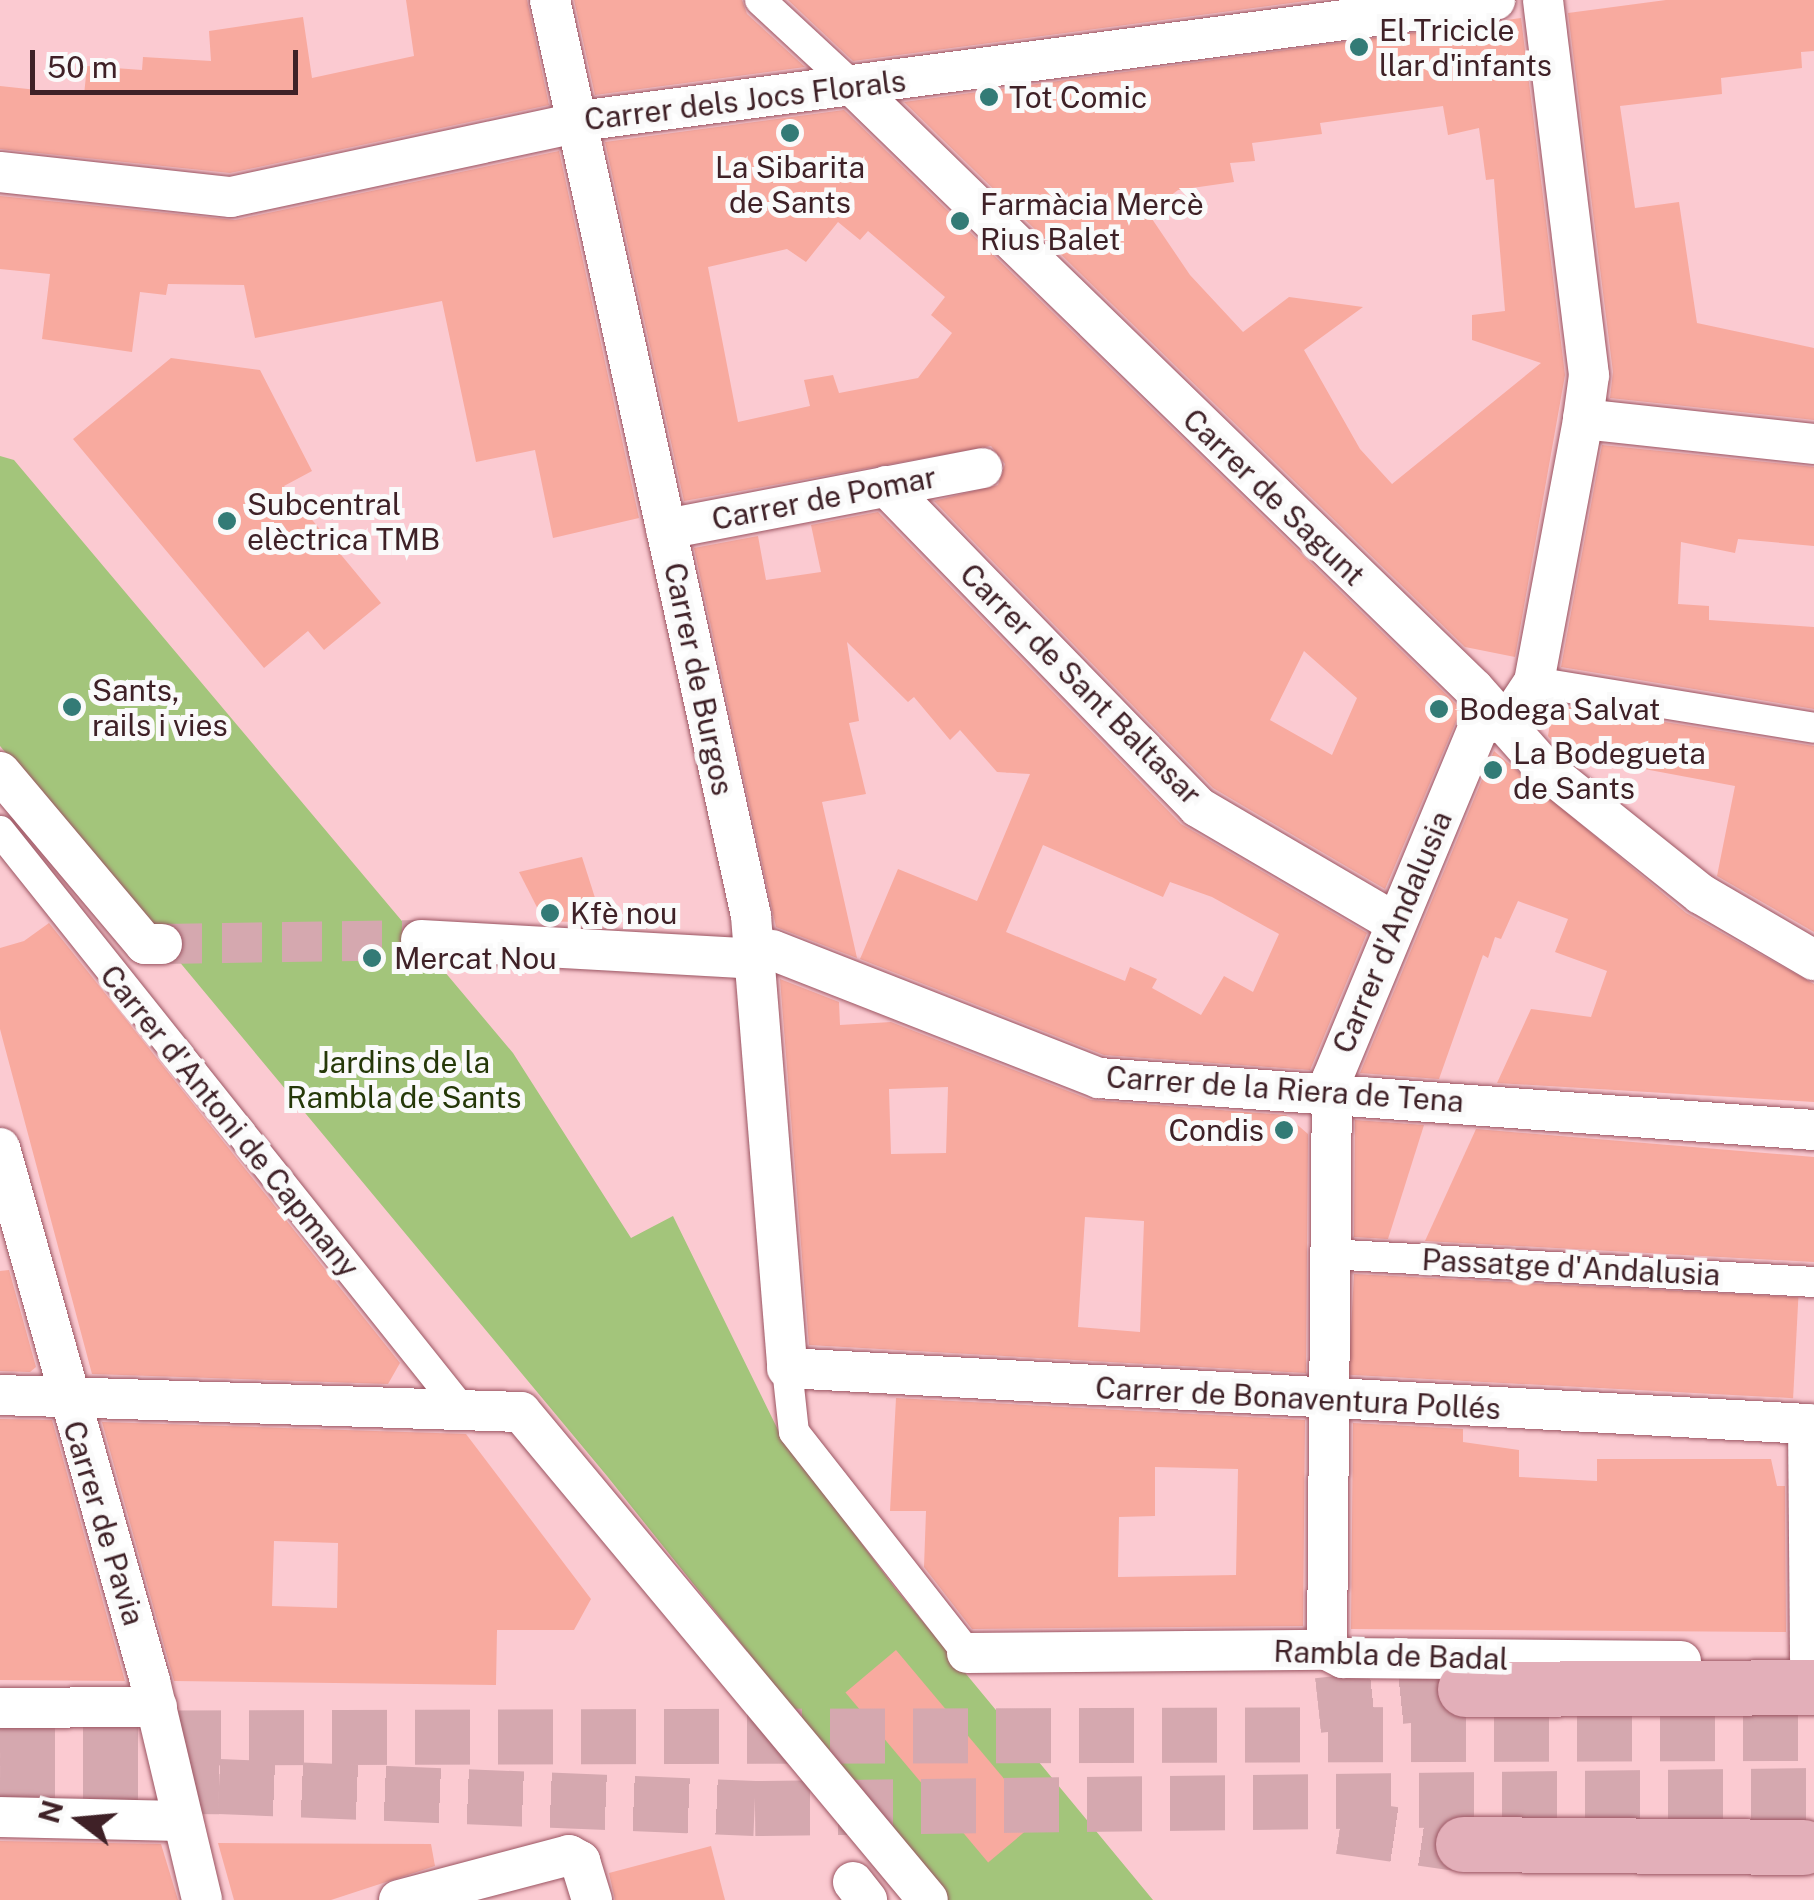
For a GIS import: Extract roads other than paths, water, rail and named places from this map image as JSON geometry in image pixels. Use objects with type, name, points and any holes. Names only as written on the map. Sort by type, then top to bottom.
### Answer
[{"type":"main road","points":[[1465,1688],[1813,1671]]},
{"type":"main road","points":[[1463,1844],[1803,1848]]},
{"type":"street","name":"Carrer de Burgos","points":[[550,0],[756,958],[787,1368]]},
{"type":"street","name":"Carrer de Sagunt","points":[[760,0],[854,87],[1506,724],[1546,770],[1634,845],[1739,919],[1814,960]]},
{"type":"street","name":"Carrer dels Jocs Florals","points":[[0,172],[231,197],[577,122],[1495,0]]},
{"type":"street","points":[[1506,724],[1534,682],[1589,376],[1542,0]]},
{"type":"street","points":[[1583,419],[1814,444]]},
{"type":"street","name":"Carrer de Pomar","points":[[666,529],[982,468]]},
{"type":"street","name":"Carrer de Sant Baltasar","points":[[886,486],[1198,806],[1396,923]]},
{"type":"street","points":[[1534,682],[1814,728]]},
{"type":"street","name":"Carrer d'Andalusia","points":[[1327,1650],[1331,1401],[1328,1254],[1335,1065],[1477,730],[1489,722],[1506,724]]},
{"type":"street","points":[[0,772],[145,944],[162,944]]},
{"type":"street","name":"Carrer d'Antoni de Capmany","points":[[0,831],[462,1410]]},
{"type":"street","name":"Carrer de la Riera de Tena","points":[[421,940],[756,958],[772,950],[1099,1078],[1814,1130]]},
{"type":"street","name":"Carrer de Pavia","points":[[0,1148],[66,1396],[157,1707],[202,1900]]},
{"type":"street","name":"Passatge d'Andalusia","points":[[1328,1254],[1814,1282]]},
{"type":"street","points":[[787,1368],[794,1432],[967,1654]]},
{"type":"street","name":"Carrer de Bonaventura Pollés","points":[[787,1368],[1331,1401],[1808,1424],[1813,1671]]},
{"type":"street","points":[[0,1394],[521,1412],[928,1900]]},
{"type":"street","name":"Rambla de Badal","points":[[967,1654],[1327,1650],[1343,1658],[1813,1671]]},
{"type":"street","points":[[0,1708],[157,1707]]},
{"type":"street","points":[[0,1816],[182,1821]]},
{"type":"street","points":[[399,1900],[569,1855],[580,1860],[592,1900]]},
{"type":"tunnel","points":[[162,944],[421,940]]},
{"type":"tunnel","points":[[1318,1705],[1465,1689]]},
{"type":"tunnel","points":[[0,1738],[1814,1733]]},
{"type":"tunnel","points":[[0,1785],[219,1786],[755,1808],[1814,1795]]},
{"type":"tunnel","points":[[1340,1826],[1463,1844]]},
{"type":"place","name":"El Tricicle llar d'infants","points":[[1359,47]]},
{"type":"place","name":"Tot Comic","points":[[989,97]]},
{"type":"place","name":"La Sibarita de Sants","points":[[790,133]]},
{"type":"place","name":"Farmàcia Mercè Rius Balet","points":[[960,221]]},
{"type":"place","name":"Subcentral elèctrica TMB","points":[[227,521]]},
{"type":"place","name":"Sants, rails i vies","points":[[72,707]]},
{"type":"place","name":"Bodega Salvat","points":[[1439,709]]},
{"type":"place","name":"La Bodegueta de Sants","points":[[1493,770]]},
{"type":"place","name":"Kfè nou","points":[[550,913]]},
{"type":"place","name":"Mercat Nou","points":[[372,958]]},
{"type":"place","name":"Condis","points":[[1284,1130]]},
{"type":"park label","name":"Jardins de la Rambla de Sants","points":[[404,1079]]}]
